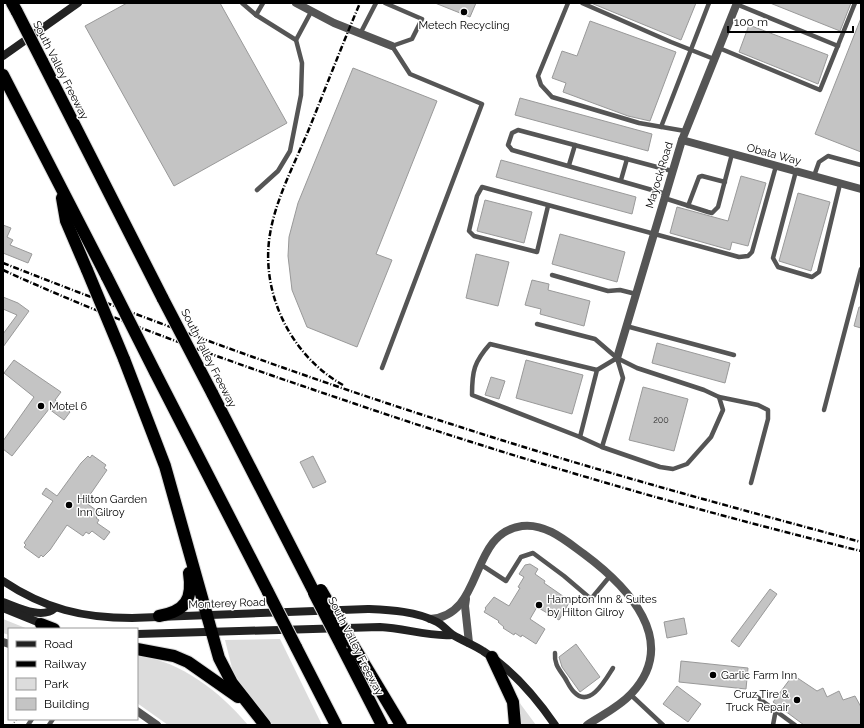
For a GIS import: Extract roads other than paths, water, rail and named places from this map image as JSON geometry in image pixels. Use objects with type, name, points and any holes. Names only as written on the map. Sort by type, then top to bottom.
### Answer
[{"type":"highway","name":"South Valley Freeway","points":[[15,8],[283,531],[347,645],[382,725]]},
{"type":"highway","points":[[6,79],[336,725]]},
{"type":"highway","points":[[59,185],[66,221],[124,359],[165,466],[206,615],[223,667],[250,706],[266,725]]},
{"type":"highway","points":[[159,616],[173,613],[184,606],[189,596],[190,587],[189,570],[165,466]]},
{"type":"highway","points":[[41,624],[51,628]]},
{"type":"highway","points":[[347,645],[401,725]]},
{"type":"highway","points":[[138,649],[174,656],[188,662],[250,706]]},
{"type":"highway","points":[[492,657],[513,702],[515,725]]},
{"type":"main road","points":[[3,56],[78,3]]},
{"type":"main road","name":"Monterey Road","points":[[3,581],[26,595],[55,608],[96,617],[206,615],[368,609],[395,611],[430,619],[442,625],[452,635],[492,657],[528,688],[555,725]]},
{"type":"main road","points":[[3,602],[40,613],[48,613],[55,608]]},
{"type":"main road","points":[[3,608],[55,628]]},
{"type":"main road","name":"Monterey Road","points":[[138,634],[380,627],[409,630],[435,635],[452,635]]},
{"type":"street","points":[[296,3],[311,12],[360,34],[392,46]]},
{"type":"street","name":"Mayock Road","points":[[617,358],[685,131],[737,4]]},
{"type":"street","name":"Obata Way","points":[[682,140],[861,189]]},
{"type":"street","points":[[469,643],[465,606],[466,598],[480,564],[490,547],[502,534],[512,528],[523,526],[536,526],[559,536],[589,558],[610,576],[640,609],[650,634],[650,657],[642,680],[631,694],[617,706],[587,725]]},
{"type":"street","points":[[430,619],[449,615],[459,607],[466,598]]},
{"type":"street","points":[[138,711],[157,725]]},
{"type":"lane","points":[[242,3],[256,15],[296,40]]},
{"type":"lane","points":[[256,15],[263,3]]},
{"type":"lane","points":[[360,34],[376,3]]},
{"type":"lane","points":[[382,368],[482,104],[410,74],[392,46],[412,39],[422,20],[385,3]]},
{"type":"lane","points":[[568,3],[538,76],[541,85],[552,97],[639,124],[685,131]]},
{"type":"lane","points":[[582,3],[714,59]]},
{"type":"lane","points":[[661,127],[709,3]]},
{"type":"lane","points":[[719,48],[820,90],[856,3]]},
{"type":"lane","points":[[737,4],[838,46]]},
{"type":"lane","points":[[257,190],[278,171],[290,151],[301,95],[302,63],[296,40],[311,12]]},
{"type":"lane","points":[[672,171],[518,130],[512,133],[508,145],[512,150],[621,180],[688,206],[712,213],[716,211],[718,207],[732,154]]},
{"type":"lane","points":[[569,165],[575,145]]},
{"type":"lane","points":[[814,176],[819,162],[828,156],[861,166]]},
{"type":"lane","points":[[621,180],[627,159]]},
{"type":"lane","points":[[548,206],[537,252],[474,236],[469,231],[477,196],[482,187],[653,235],[739,257],[748,256],[752,252],[776,166]]},
{"type":"lane","points":[[796,171],[774,258],[778,267],[784,269],[812,277],[819,272],[840,184]]},
{"type":"lane","points":[[688,206],[698,177],[702,176],[725,182]]},
{"type":"lane","points":[[824,410],[861,269]]},
{"type":"lane","points":[[552,275],[608,291],[620,290],[636,294]]},
{"type":"lane","points":[[537,324],[595,339],[617,358],[650,373],[704,390],[719,397],[758,405],[768,410],[768,419],[751,483]]},
{"type":"lane","points":[[626,326],[734,355]]},
{"type":"lane","points":[[617,358],[597,370],[490,344],[480,354],[472,374],[472,394],[602,447],[660,467],[673,468],[687,464],[712,437],[722,410],[719,397]]},
{"type":"lane","points":[[602,447],[623,378],[617,358]]},
{"type":"lane","points":[[580,437],[597,370]]},
{"type":"lane","points":[[480,564],[506,581],[520,557],[533,554],[564,576],[591,599],[610,576]]},
{"type":"lane","points":[[555,653],[554,662],[574,692],[579,696],[585,697],[601,688],[613,668]]},
{"type":"lane","points":[[631,694],[663,725]]},
{"type":"lane","points":[[757,696],[794,725]]},
{"type":"lane","points":[[773,725],[776,710]]},
{"type":"railway","points":[[343,385],[325,373],[308,357],[294,340],[283,321],[275,300],[270,278],[268,256],[270,234],[281,194],[360,3]]},
{"type":"railway","points":[[3,263],[226,347],[394,406],[604,471],[861,542]]},
{"type":"railway","points":[[3,270],[85,306],[169,338],[253,369],[403,420],[533,461],[664,499],[861,551]]},
{"type":"place","name":"Metech Recycling","points":[[464,12]]},
{"type":"place","name":"Motel 6","points":[[41,406]]},
{"type":"place","name":"Hilton Garden Inn Gilroy","points":[[69,505]]},
{"type":"place","name":"Hampton Inn & Suites by Hilton Gilroy","points":[[539,605]]},
{"type":"place","name":"Garlic Farm Inn","points":[[713,675]]},
{"type":"place","name":"Cruz Tire & Truck Repair","points":[[797,700]]}]
